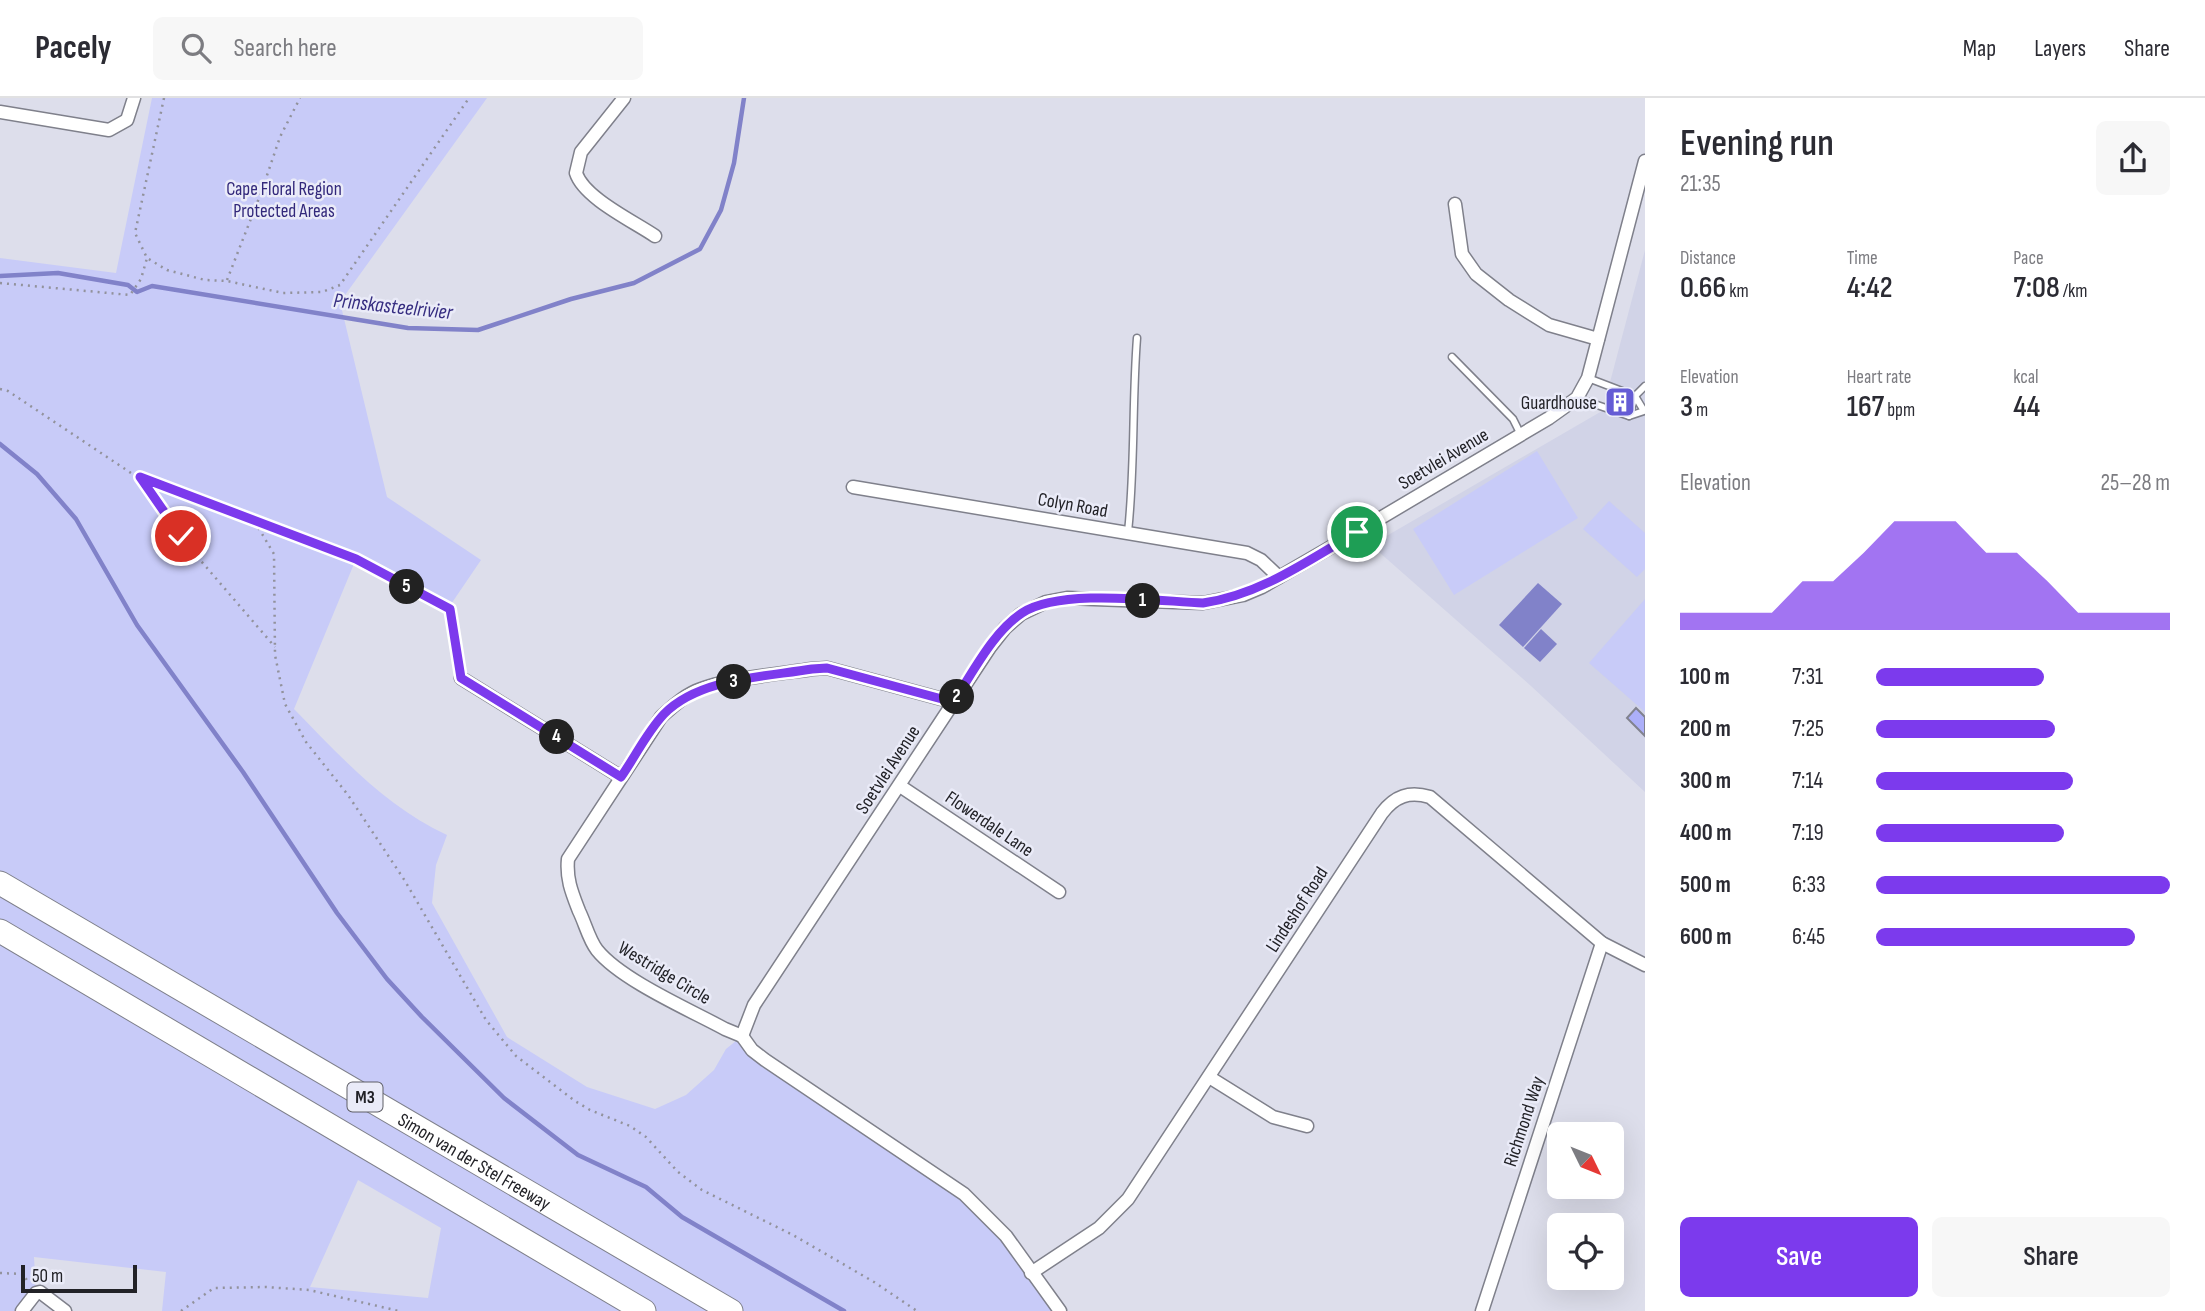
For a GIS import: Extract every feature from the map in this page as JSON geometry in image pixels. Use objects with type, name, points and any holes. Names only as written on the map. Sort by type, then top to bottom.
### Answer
[{"type":"highway","name":"Simon van der Stel Freeway","points":[[0,883],[731,1311]]},
{"type":"highway","name":"M3","points":[[0,931],[644,1311]]},
{"type":"street","points":[[0,112],[109,130],[127,120],[134,98]]},
{"type":"street","points":[[624,98],[581,152],[576,173],[584,187],[595,196],[655,236]]},
{"type":"street","name":"Soetvlei Avenue","points":[[742,1035],[754,1005],[953,702],[1005,628],[1021,614],[1046,602],[1067,598],[1203,603],[1243,595],[1279,577],[1521,435],[1577,398],[1588,378],[1645,161]]},
{"type":"street","points":[[1455,204],[1462,254],[1476,274],[1509,300],[1549,325],[1598,339]]},
{"type":"street","name":"Colyn Road","points":[[853,487],[1247,553],[1261,560],[1279,577]]},
{"type":"street","name":"Westridge Circle","points":[[742,1035],[725,1030],[629,976],[594,947],[569,886],[568,859],[661,717],[674,704],[693,692],[710,686],[827,668],[953,702]]},
{"type":"street","points":[[461,678],[621,777]]},
{"type":"street","name":"Flowerdale Lane","points":[[900,786],[1059,892]]},
{"type":"street","name":"Lindeshof Road","points":[[1031,1273],[1099,1228],[1141,1182],[1382,813],[1396,799],[1407,794],[1430,797],[1602,943],[1645,965]]},
{"type":"street","name":"Richmond Way","points":[[1487,1310],[1602,943]]},
{"type":"street","points":[[742,1035],[752,1050],[765,1060],[964,1194],[995,1222],[1060,1311]]},
{"type":"street","points":[[1209,1077],[1273,1117],[1307,1126]]},
{"type":"street","points":[[22,1311],[36,1293],[45,1293],[65,1311]]},
{"type":"lane","points":[[1128,533],[1137,338]]},
{"type":"lane","points":[[1452,357],[1513,418],[1521,435]]},
{"type":"lane","points":[[1577,398],[1629,416],[1645,411],[1634,396],[1588,378]]},
{"type":"lane","points":[[1629,416],[1634,396],[1645,386]]},
{"type":"path","points":[[164,98],[135,233],[147,258],[167,270],[205,280],[227,281],[283,293],[322,292],[340,285],[469,98]]},
{"type":"path","points":[[227,281],[280,137],[300,98]]},
{"type":"path","points":[[0,283],[130,295],[138,283],[147,258]]},
{"type":"path","points":[[0,388],[140,477],[356,559],[450,609],[461,678]]},
{"type":"path","points":[[140,477],[195,554],[275,648]]},
{"type":"path","points":[[255,522],[274,554],[275,648],[285,704],[294,723],[348,795],[405,881],[486,1020],[516,1056],[575,1101],[630,1126],[646,1137],[678,1172],[702,1190],[793,1235],[874,1282],[916,1311]]},
{"type":"path","points":[[0,1273],[23,1274],[36,1293]]},
{"type":"path","points":[[181,1311],[214,1288],[266,1287],[309,1290],[399,1311]]},
{"type":"shaded area","points":[[1645,250],[1645,792],[1531,686],[1371,545],[1602,411],[1612,383],[1610,382]]},
{"type":"green space","name":"Cape Floral Region Protected Areas","points":[[152,98],[487,98],[340,302],[387,497],[481,560],[445,613],[356,559],[294,709],[384,795],[447,835],[436,865],[432,903],[507,1037],[587,1087],[655,1109],[686,1095],[714,1070],[726,1049],[742,1036],[752,1050],[964,1194],[1060,1311],[162,1311],[166,1272],[34,1257],[36,1293],[22,1311],[0,1311],[0,258],[116,273]],"holes":[[[358,1180],[441,1228],[428,1298],[310,1287]]]},
{"type":"green space","points":[[1537,451],[1578,518],[1454,595],[1413,529]]},
{"type":"green space","points":[[1609,501],[1645,533],[1645,569],[1637,577],[1583,529]]},
{"type":"green space","points":[[1645,599],[1645,712],[1589,663]]},
{"type":"water","points":[[1538,583],[1562,604],[1523,647],[1499,625]]},
{"type":"water","points":[[1541,629],[1557,644],[1540,662],[1524,648]]},
{"type":"building","points":[[1636,708],[1645,717],[1645,736],[1627,718]]},
{"type":"waterway","name":"Prinskasteelrivier","points":[[0,276],[58,273],[128,285],[137,292],[152,286],[408,328],[478,330],[571,299],[634,283],[700,249],[721,210],[734,163],[744,98]]},
{"type":"waterway","points":[[0,444],[37,474],[76,519],[137,625],[243,772],[337,913],[387,979],[422,1017],[504,1098],[578,1155],[646,1187],[682,1217],[844,1311]]},
{"type":"place","name":"Guardhouse","points":[[1620,402]]},
{"type":"route","points":[[181,536],[140,477],[356,559],[450,609],[461,678],[621,777],[661,717],[674,704],[693,692],[710,686],[827,668],[953,702],[1005,628],[1021,614],[1036,606],[1067,598],[1203,603],[1225,600],[1262,587],[1357,532]]}]
